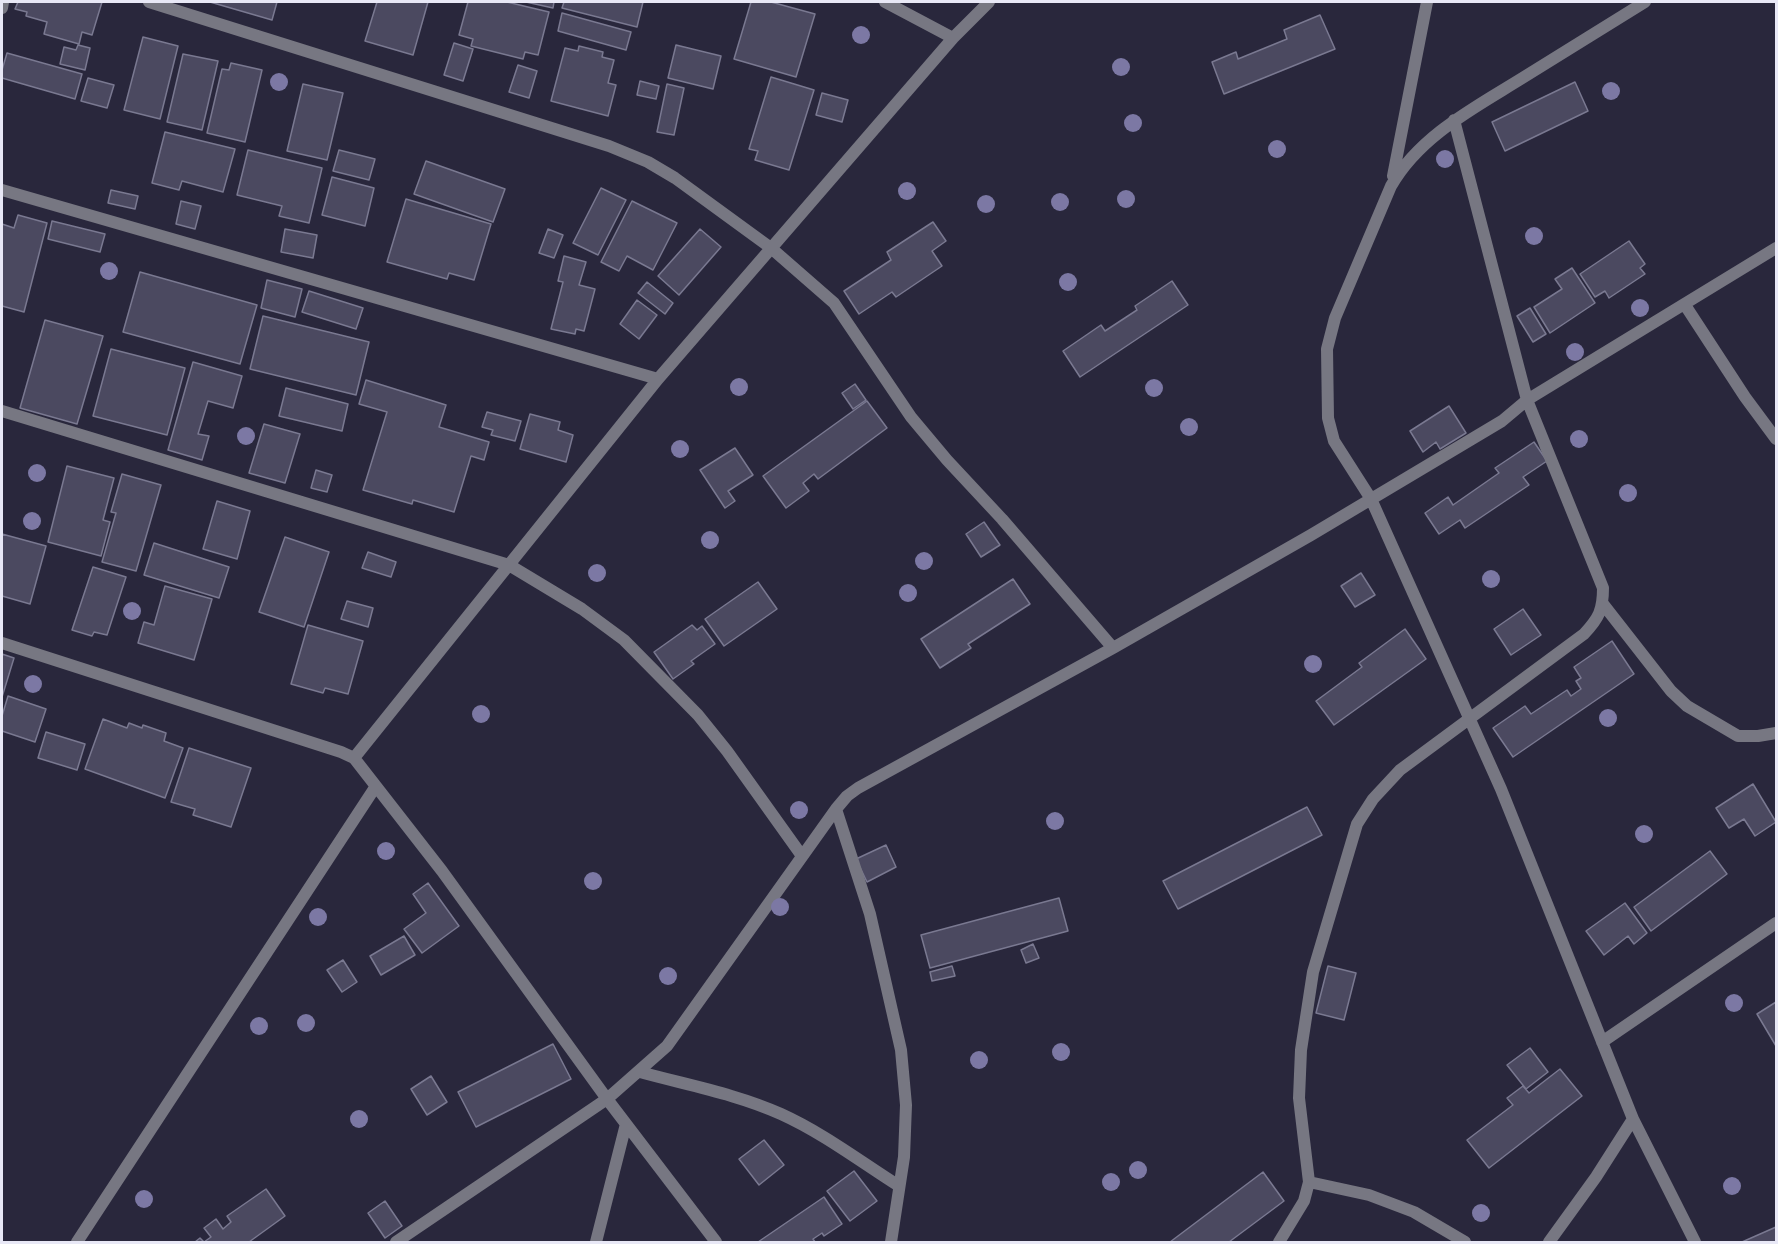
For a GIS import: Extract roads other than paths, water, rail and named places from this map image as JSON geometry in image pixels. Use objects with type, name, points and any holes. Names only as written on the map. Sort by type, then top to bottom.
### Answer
[{"type":"street","points":[[2,8],[3,2]]},
{"type":"street","points":[[149,2],[609,146],[648,162],[675,178],[771,248],[834,303],[911,417],[1113,648]]},
{"type":"street","points":[[885,2],[953,38]]},
{"type":"street","points":[[354,758],[658,378],[953,38],[989,2]]},
{"type":"street","points":[[1391,186],[1427,2]]},
{"type":"street","points":[[1645,2],[1454,120],[1401,169],[1391,186],[1335,318],[1327,349],[1328,418],[1334,441],[1371,499],[1501,789],[1633,1119],[1695,1242]]},
{"type":"street","points":[[1279,1242],[1304,1201],[1309,1182],[1299,1098],[1301,1050],[1313,972],[1357,824],[1373,799],[1400,770],[1584,634],[1596,620],[1603,604],[1603,588],[1527,400],[1454,120]]},
{"type":"street","points":[[2,190],[658,378]]},
{"type":"street","points":[[396,1242],[608,1100],[667,1046],[836,808],[858,788],[1113,648],[1371,499],[1502,421],[1527,400],[1685,306],[1776,248]]},
{"type":"street","points":[[1685,306],[1776,440]]},
{"type":"street","points":[[2,411],[508,566],[582,609],[624,640],[698,715],[727,751],[802,856]]},
{"type":"street","points":[[1603,604],[1671,691],[1687,706],[1738,736],[1776,733]]},
{"type":"street","points":[[2,643],[354,758],[442,871],[608,1100],[716,1242]]},
{"type":"street","points":[[76,1242],[376,786]]},
{"type":"street","points":[[836,808],[870,914],[901,1050],[906,1105],[904,1157],[891,1242]]},
{"type":"street","points":[[1602,1042],[1776,922]]},
{"type":"street","points":[[640,1072],[781,1113],[816,1132],[899,1186]]},
{"type":"street","points":[[1549,1242],[1596,1177],[1633,1119]]},
{"type":"street","points":[[597,1242],[626,1124]]},
{"type":"street","points":[[1309,1182],[1369,1195],[1414,1212],[1465,1242]]}]
